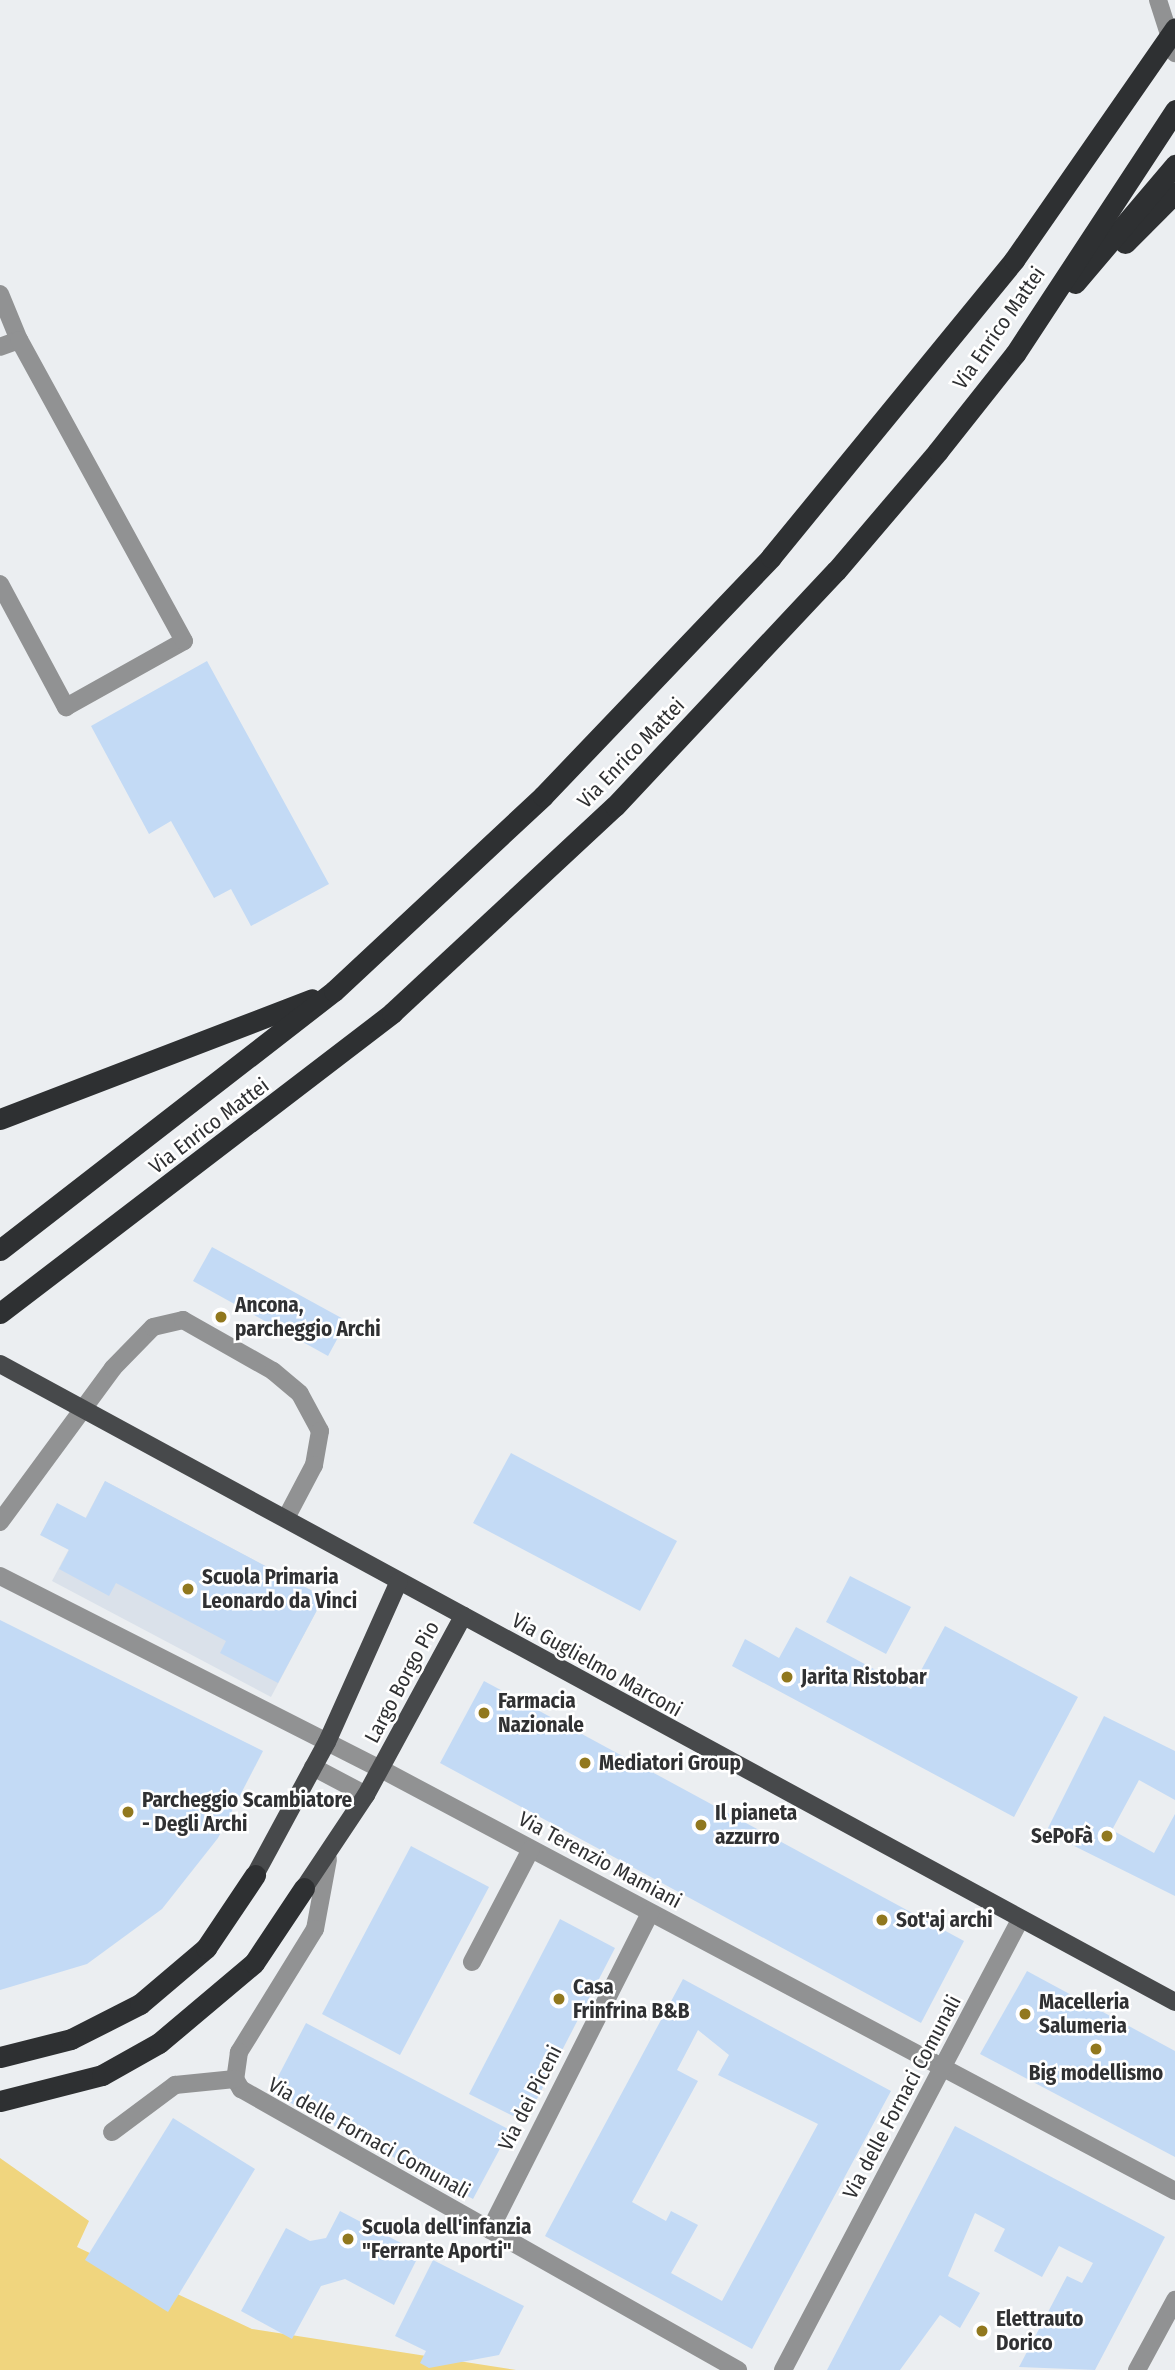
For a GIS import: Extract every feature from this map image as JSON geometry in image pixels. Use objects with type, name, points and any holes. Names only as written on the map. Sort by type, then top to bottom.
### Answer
[{"type":"highway","name":"Via Enrico Mattei","points":[[0,1250],[334,991],[543,796],[771,557],[1014,260],[1175,28]]},
{"type":"highway","name":"Via Enrico Mattei","points":[[0,1313],[318,1073],[562,859],[836,570],[1015,354],[1175,110]]},
{"type":"highway","points":[[1015,354],[1175,165]]},
{"type":"highway","points":[[1015,354],[1175,193]]},
{"type":"highway","points":[[0,1119],[334,991]]},
{"type":"highway","points":[[0,2057],[71,2039],[140,2004],[206,1948],[255,1875]]},
{"type":"highway","points":[[0,2101],[102,2075],[159,2043],[254,1963],[304,1888]]},
{"type":"main road","name":"Via Guglielmo Marconi","points":[[0,1364],[1175,2002]]},
{"type":"main road","name":"Largo Borgo Pio","points":[[327,1742],[399,1581]]},
{"type":"main road","name":"Largo Borgo Pio","points":[[381,1769],[463,1616]]},
{"type":"main road","points":[[255,1875],[327,1742]]},
{"type":"main road","points":[[304,1888],[328,1859],[381,1769]]},
{"type":"street","points":[[1158,0],[1175,53]]},
{"type":"street","points":[[0,293],[19,340],[184,641],[65,707],[0,584]]},
{"type":"street","points":[[0,347],[19,340]]},
{"type":"street","points":[[0,1522],[81,1408],[153,1327],[183,1320],[273,1370],[300,1394],[320,1431],[314,1465],[286,1518]]},
{"type":"street","name":"Via Terenzio Mamiani","points":[[0,1576],[381,1769],[1175,2191]]},
{"type":"street","points":[[313,1767],[366,1795]]},
{"type":"street","points":[[472,1962],[531,1849]]},
{"type":"street","points":[[112,2132],[175,2085],[235,2079],[244,2039],[318,1922],[328,1859]]},
{"type":"street","name":"Via dei Piceni","points":[[490,2230],[650,1913]]},
{"type":"street","name":"Via delle Fornaci Comunali","points":[[783,2370],[1020,1920]]},
{"type":"street","name":"Via delle Fornaci Comunali","points":[[235,2079],[259,2105],[490,2230],[738,2370]]},
{"type":"street","points":[[1137,2370],[1175,2300]]},
{"type":"shaded area","name":"Scuola Primaria Leonardo da Vinci","points":[[105,1481],[324,1597],[271,1697],[52,1581]]},
{"type":"shaded area","points":[[0,2158],[89,2221],[77,2247],[252,2329],[516,2370],[0,2370]]},
{"type":"building","points":[[207,661],[329,884],[251,926],[231,889],[214,898],[171,821],[149,834],[91,726]]},
{"type":"building","points":[[212,1247],[347,1321],[328,1356],[193,1281]]},
{"type":"building","points":[[511,1453],[677,1541],[640,1611],[473,1523]]},
{"type":"building","name":"Scuola Primaria Leonardo da Vinci","points":[[105,1481],[324,1597],[278,1683],[220,1653],[226,1641],[116,1583],[109,1596],[59,1569],[69,1550],[40,1535],[57,1503],[86,1518]]},
{"type":"building","points":[[850,1576],[911,1607],[886,1654],[826,1622]]},
{"type":"building","name":"Parcheggio Scambiatore - Degli Archi","points":[[0,1620],[263,1751],[218,1838],[162,1909],[87,1964],[0,1990]]},
{"type":"building","points":[[945,1626],[1078,1697],[1014,1817],[732,1666],[745,1639],[779,1658],[796,1627],[911,1689]]},
{"type":"building","points":[[484,1681],[964,1941],[921,2023],[440,1763]]},
{"type":"building","points":[[1104,1716],[1175,1751],[1175,1800],[1139,1780],[1112,1830],[1154,1853],[1175,1814],[1175,1896],[1046,1832]]},
{"type":"building","points":[[411,1846],[489,1887],[400,2055],[322,2014]]},
{"type":"building","points":[[560,1919],[615,1948],[525,2122],[469,2094]]},
{"type":"building","points":[[1027,1971],[1175,2051],[1175,2157],[980,2054]]},
{"type":"building","points":[[683,1979],[891,2091],[752,2349],[545,2236]],"holes":[[[698,2030],[729,2055],[718,2075],[818,2124],[722,2301],[671,2273],[698,2225],[671,2211],[666,2221],[632,2202],[698,2081],[677,2070]]]},
{"type":"building","points":[[306,2023],[510,2130],[473,2199],[270,2092]]},
{"type":"building","points":[[173,2118],[255,2169],[168,2312],[85,2260]]},
{"type":"building","points":[[955,2126],[1165,2237],[1095,2370],[1019,2367],[1067,2276],[1082,2283],[1093,2263],[1059,2246],[1042,2277],[994,2251],[1005,2229],[975,2213],[948,2276],[980,2293],[960,2328],[940,2315],[900,2370],[827,2370]]},
{"type":"building","points":[[340,2211],[420,2253],[394,2305],[345,2279],[321,2286],[292,2339],[241,2311],[286,2228],[310,2241],[326,2238]]},
{"type":"building","points":[[433,2260],[524,2306],[499,2355],[429,2368],[420,2363],[426,2351],[395,2336]]},
{"type":"place","name":"Ancona, parcheggio Archi","points":[[221,1317]]},
{"type":"place","name":"Scuola Primaria Leonardo da Vinci","points":[[188,1589]]},
{"type":"place","name":"Jarita Ristobar","points":[[787,1677]]},
{"type":"place","name":"Farmacia Nazionale","points":[[484,1713]]},
{"type":"place","name":"Mediatori Group","points":[[585,1763]]},
{"type":"place","name":"Parcheggio Scambiatore - Degli Archi","points":[[128,1812]]},
{"type":"place","name":"Il pianeta azzurro","points":[[701,1825]]},
{"type":"place","name":"SePoFà","points":[[1107,1836]]},
{"type":"place","name":"Sot'aj archi","points":[[882,1920]]},
{"type":"place","name":"Casa Frinfrina B&B","points":[[559,1999]]},
{"type":"place","name":"Macelleria Salumeria","points":[[1025,2014]]},
{"type":"place","name":"Big modellismo","points":[[1096,2049]]},
{"type":"place","name":"Scuola dell'infanzia \"Ferrante Aporti\"","points":[[348,2239]]},
{"type":"place","name":"Elettrauto Dorico","points":[[982,2331]]}]
